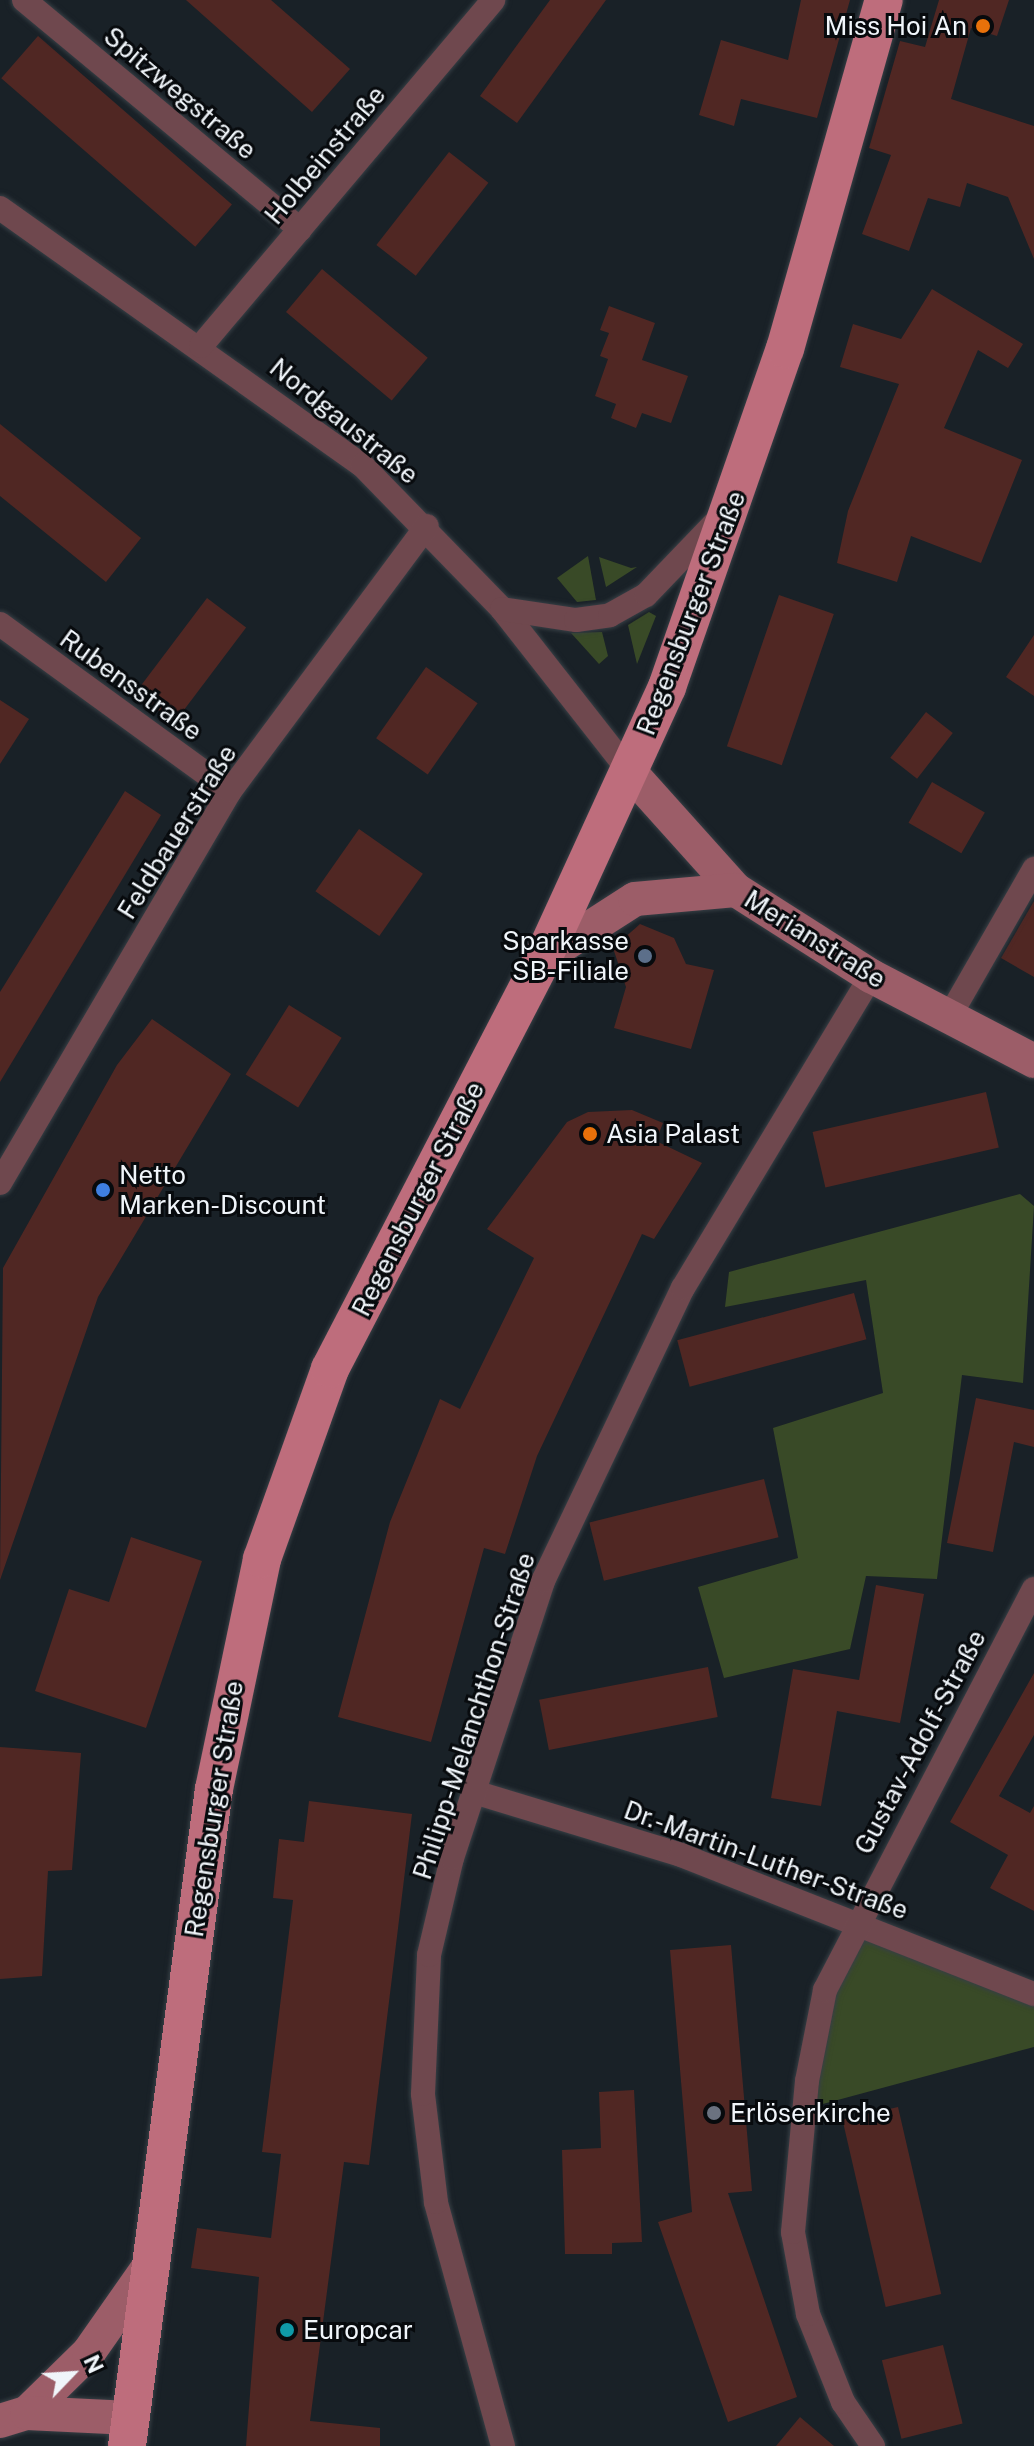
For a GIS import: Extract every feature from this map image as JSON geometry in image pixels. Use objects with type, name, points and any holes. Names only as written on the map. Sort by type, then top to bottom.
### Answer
[{"type":"main road","name":"Regensburger Straße","points":[[129,2432],[214,1789],[262,1559],[330,1369],[543,958],[630,772],[737,493],[884,0]]},
{"type":"street","name":"Spitzwegstraße","points":[[24,0],[300,229]]},
{"type":"street","name":"Holbeinstraße","points":[[201,346],[493,0]]},
{"type":"street","name":"Nordgaustraße","points":[[0,208],[201,346],[362,465],[427,526],[502,609],[630,772]]},
{"type":"street","points":[[502,609],[576,620],[610,615],[688,558],[737,493]]},
{"type":"street","name":"Feldbauerstraße","points":[[4,1170],[230,791],[427,526]]},
{"type":"street","name":"Rubensstraße","points":[[0,624],[230,791]]},
{"type":"street","name":"Merianstraße","points":[[630,772],[736,890],[871,976],[1034,1061]]},
{"type":"street","points":[[949,1017],[1034,869]]},
{"type":"street","points":[[543,958],[635,899],[736,890]]},
{"type":"street","name":"Philipp-Melanchthon-Straße","points":[[503,2446],[436,2202],[423,2094],[429,1955],[474,1792],[543,1581],[683,1288],[871,976]]},
{"type":"street","name":"Gustav-Adolf-Straße","points":[[873,2446],[843,2402],[808,2314],[793,2232],[795,2162],[825,1990],[1034,1589]]},
{"type":"street","name":"Dr.-Martin-Luther-Straße","points":[[474,1792],[681,1855],[858,1922],[1034,1994]]},
{"type":"street","points":[[14,2417],[89,2352],[150,2265]]},
{"type":"street","points":[[14,2417],[129,2432]]},
{"type":"green space","points":[[588,556],[596,600],[577,602],[557,578]]},
{"type":"green space","points":[[599,557],[631,568],[637,567],[606,587]]},
{"type":"green space","points":[[649,612],[656,616],[637,664],[628,625]]},
{"type":"green space","points":[[602,632],[608,656],[599,664],[571,633]]},
{"type":"green space","points":[[1020,1194],[1034,1206],[1023,1383],[962,1375],[937,1579],[866,1576],[850,1649],[724,1678],[698,1587],[798,1558],[773,1428],[883,1393],[866,1280],[725,1307],[729,1272]]},
{"type":"green space","points":[[860,1927],[1034,2004],[1034,2047],[808,2108],[830,1989]]},
{"type":"building","points":[[186,0],[271,0],[350,69],[312,112]]},
{"type":"building","points":[[550,0],[606,0],[517,123],[480,96]]},
{"type":"building","points":[[801,0],[850,0],[817,118],[741,99],[734,126],[699,115],[721,40],[788,60]]},
{"type":"building","points":[[939,0],[1009,0],[997,36],[971,28],[951,99],[1034,126],[1034,259],[1008,197],[967,183],[960,207],[928,198],[909,251],[862,234],[891,155],[869,148],[900,41],[925,47]]},
{"type":"building","points":[[38,36],[232,205],[195,247],[1,78]]},
{"type":"building","points":[[449,152],[488,183],[416,276],[376,245]]},
{"type":"building","points":[[322,269],[428,358],[392,401],[286,312]]},
{"type":"building","points":[[932,289],[1023,344],[1008,368],[978,350],[944,428],[1022,460],[981,563],[911,536],[897,582],[837,563],[848,511],[899,384],[840,367],[853,324],[901,339]]},
{"type":"building","points":[[609,306],[655,323],[642,360],[688,376],[671,423],[642,413],[636,428],[611,418],[616,404],[595,396],[608,359],[600,356],[609,333],[600,330]]},
{"type":"building","points":[[0,424],[141,538],[106,582],[0,496]]},
{"type":"building","points":[[779,595],[834,614],[782,765],[727,746]]},
{"type":"building","points":[[207,598],[246,627],[175,723],[135,693]]},
{"type":"building","points":[[1034,635],[1034,696],[1006,677]]},
{"type":"building","points":[[426,667],[478,703],[428,774],[376,738]]},
{"type":"building","points":[[0,700],[29,719],[0,764]]},
{"type":"building","points":[[926,712],[953,733],[917,779],[890,758]]},
{"type":"building","points":[[932,782],[985,812],[961,853],[908,823]]},
{"type":"building","points":[[125,791],[161,815],[0,1082],[0,992]]},
{"type":"building","points":[[359,829],[423,874],[379,936],[315,891]]},
{"type":"building","points":[[1034,901],[1034,977],[1001,958]]},
{"type":"building","points":[[640,924],[674,938],[686,964],[714,970],[691,1049],[614,1028],[626,987],[613,948]]},
{"type":"building","points":[[289,1005],[342,1038],[298,1107],[246,1075]]},
{"type":"building","points":[[152,1019],[231,1074],[98,1297],[0,1580],[3,1268],[117,1065]]},
{"type":"building","points":[[986,1092],[999,1148],[825,1188],[813,1132]]},
{"type":"building","points":[[632,1110],[663,1123],[656,1141],[702,1163],[654,1239],[642,1234],[537,1456],[505,1554],[484,1548],[431,1742],[338,1717],[390,1522],[440,1399],[460,1409],[534,1258],[487,1229],[567,1122],[588,1112]]},
{"type":"building","points":[[854,1293],[866,1339],[690,1387],[677,1340]]},
{"type":"building","points":[[976,1398],[1034,1410],[1034,1447],[1014,1442],[993,1552],[947,1543]]},
{"type":"building","points":[[764,1479],[779,1537],[604,1581],[589,1523]]},
{"type":"building","points":[[131,1537],[202,1561],[146,1728],[35,1691],[69,1589],[109,1602]]},
{"type":"building","points":[[876,1585],[924,1594],[900,1723],[837,1711],[821,1806],[771,1798],[793,1669],[859,1680]]},
{"type":"building","points":[[708,1667],[718,1717],[549,1750],[539,1700]]},
{"type":"building","points":[[1034,1673],[1034,1735],[999,1796],[1030,1813],[1034,1806],[1034,1911],[990,1888],[1008,1855],[950,1822]]},
{"type":"building","points":[[0,1747],[81,1753],[72,1870],[48,1871],[42,1976],[0,1979]]},
{"type":"building","points":[[309,1801],[412,1814],[369,2165],[344,2162],[310,2421],[380,2428],[380,2446],[246,2446],[259,2277],[191,2268],[197,2228],[271,2238],[281,2154],[262,2152],[293,1900],[273,1898],[279,1839],[304,1842]]},
{"type":"building","points":[[731,1945],[752,2191],[728,2193],[797,2397],[728,2422],[658,2222],[692,2212],[670,1950]]},
{"type":"building","points":[[634,2090],[642,2242],[612,2243],[612,2254],[565,2254],[562,2150],[601,2148],[599,2092]]},
{"type":"building","points":[[898,2107],[941,2294],[886,2307],[842,2120]]},
{"type":"building","points":[[943,2345],[963,2424],[901,2439],[882,2360]]},
{"type":"building","points":[[800,2417],[834,2446],[776,2446]]},
{"type":"place","name":"Miss Hoi An","points":[[983,26]]},
{"type":"place","name":"Sparkasse SB-Filiale","points":[[645,956]]},
{"type":"place","name":"Asia Palast","points":[[590,1134]]},
{"type":"place","name":"Netto Marken-Discount","points":[[103,1190]]},
{"type":"place","name":"Erlöserkirche","points":[[714,2113]]},
{"type":"place","name":"Europcar","points":[[287,2330]]}]
